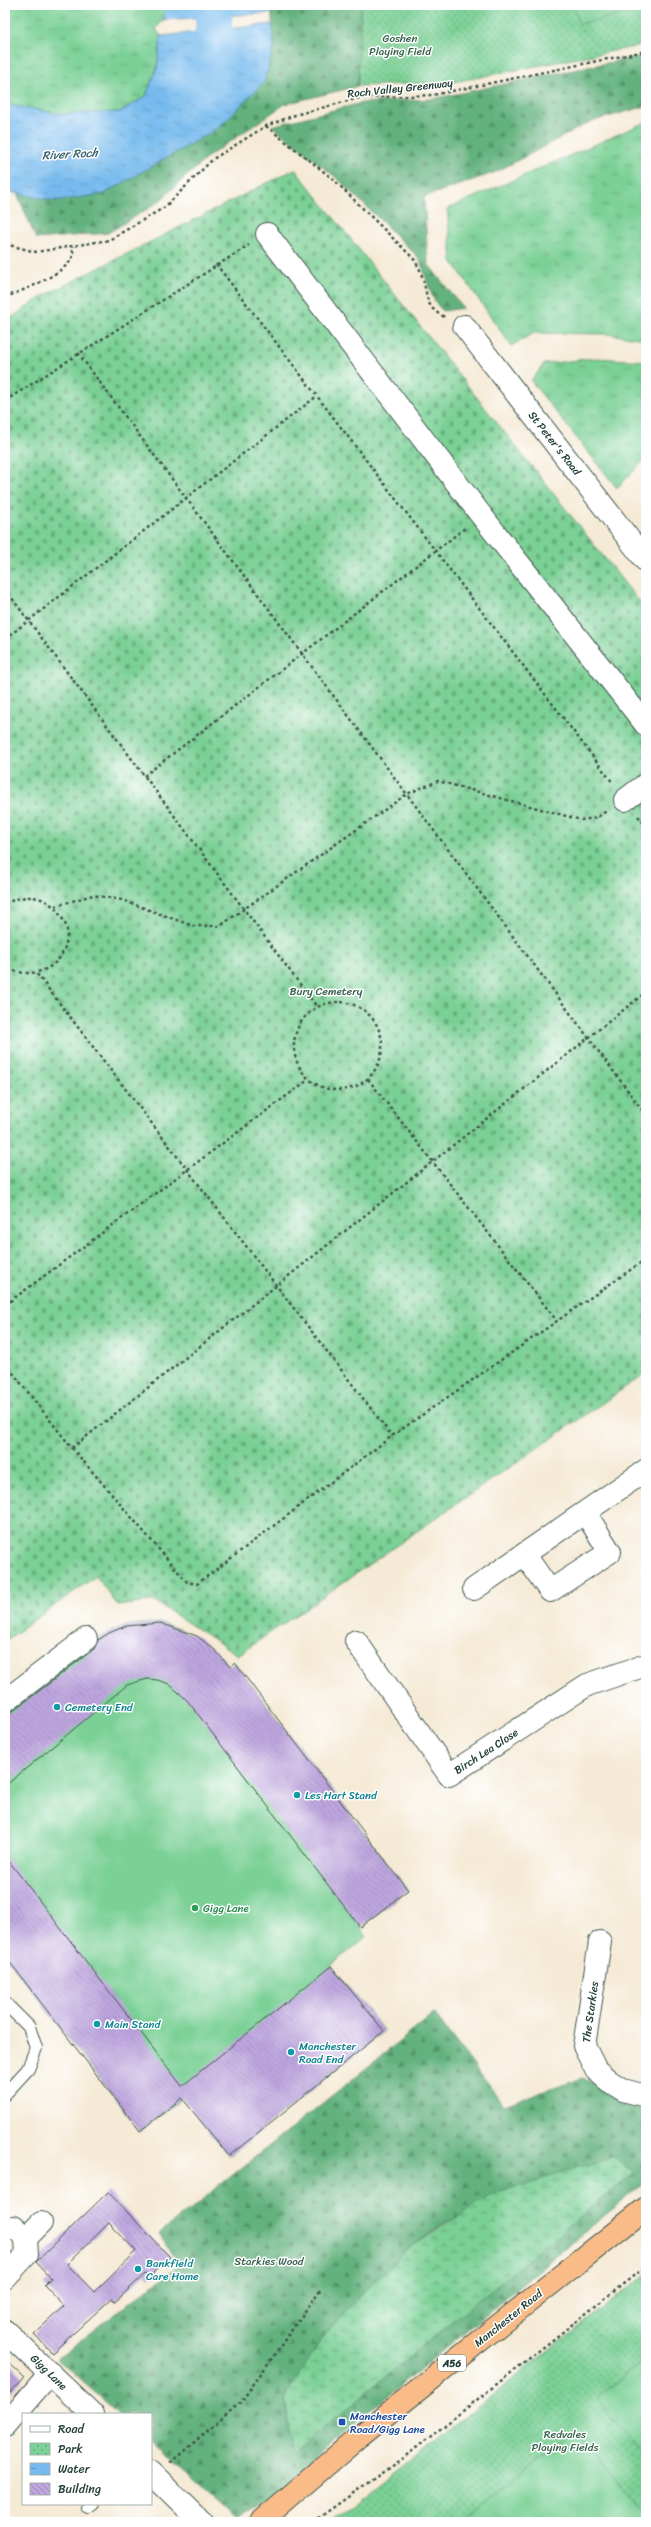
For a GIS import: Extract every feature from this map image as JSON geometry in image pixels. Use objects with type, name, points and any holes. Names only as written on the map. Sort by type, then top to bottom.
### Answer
[{"type":"highway","name":"Manchester Road","points":[[260,2522],[360,2436],[646,2208]]},
{"type":"street","points":[[267,234],[481,515],[646,725]]},
{"type":"street","name":"St Peter's Road","points":[[464,326],[646,561]]},
{"type":"street","points":[[626,800],[646,784]]},
{"type":"street","points":[[474,1589],[586,1514],[646,1470]]},
{"type":"street","points":[[525,1555],[550,1591],[610,1552],[586,1514]]},
{"type":"street","points":[[5,1701],[86,1639]]},
{"type":"street","name":"Birch Lea Close","points":[[356,1641],[449,1775],[587,1685],[646,1665]]},
{"type":"street","name":"The Starkies","points":[[600,1942],[584,2046],[596,2070],[609,2081],[623,2090],[646,2096]]},
{"type":"street","points":[[5,2278],[27,2254],[27,2229]]},
{"type":"street","name":"Gigg Lane","points":[[5,2331],[91,2413]]},
{"type":"street","points":[[5,2426],[50,2373]]},
{"type":"street","points":[[153,2475],[201,2522]]},
{"type":"lane","points":[[5,2003],[29,2027],[36,2048],[28,2069],[5,2094]]},
{"type":"path","name":"Roch Valley Greenway","points":[[5,244],[36,252],[109,240],[165,207],[213,159],[266,126],[295,115],[359,98],[434,95],[646,51]]},
{"type":"path","points":[[266,126],[333,178],[414,259],[422,276],[430,307],[439,315],[464,326]]},
{"type":"path","points":[[5,401],[216,264],[267,234]]},
{"type":"path","points":[[5,296],[46,279],[68,265],[73,256],[72,246]]},
{"type":"path","points":[[216,264],[646,826]]},
{"type":"path","points":[[78,353],[187,497],[646,1115]]},
{"type":"path","points":[[5,639],[317,396]]},
{"type":"path","points":[[144,776],[481,515]]},
{"type":"path","points":[[5,589],[317,1007]]},
{"type":"path","points":[[55,906],[93,895],[122,900],[193,926],[220,926],[407,794],[438,780],[581,820],[596,818],[626,800]]},
{"type":"path","points":[[5,904],[17,897],[31,896],[44,899],[55,906],[65,923],[68,934],[65,948],[58,961],[47,970],[37,974],[23,974],[5,968]]},
{"type":"path","points":[[37,974],[392,1436]]},
{"type":"path","points":[[72,1448],[646,992]]},
{"type":"path","points":[[343,1001],[358,1006],[375,1021],[380,1032],[382,1047],[376,1069],[368,1079],[355,1087],[340,1091],[325,1089],[308,1080],[296,1062],[293,1047],[295,1033],[302,1019],[317,1007],[326,1003],[343,1001]]},
{"type":"path","points":[[368,1079],[557,1321]]},
{"type":"path","points":[[5,1305],[308,1080]]},
{"type":"path","points":[[5,1363],[72,1448],[186,1582],[197,1584],[392,1436],[646,1259]]},
{"type":"path","points":[[313,2522],[411,2452],[646,2266]]},
{"type":"path","points":[[153,2475],[241,2402],[320,2290]]},
{"type":"green space","points":[[5,5],[166,5],[163,20],[156,29],[161,36],[157,68],[146,96],[120,112],[62,114],[5,104]]},
{"type":"green space","points":[[271,5],[361,5],[358,86],[285,104],[209,156],[157,203],[108,233],[36,239],[17,193],[55,201],[104,194],[148,168],[274,46]]},
{"type":"green space","name":"Goshen Playing Field","points":[[361,5],[646,5],[646,42],[634,47],[454,82],[358,86]]},
{"type":"green space","points":[[574,5],[646,5],[646,9],[579,24]]},
{"type":"green space","points":[[646,55],[646,106],[590,122],[496,172],[424,197],[428,264],[463,308],[443,311],[434,299],[417,256],[338,179],[272,126],[361,103],[432,99]]},
{"type":"green space","points":[[646,122],[646,339],[607,334],[534,333],[511,346],[452,261],[447,209]]},
{"type":"green space","name":"Bury Cemetery","points":[[295,169],[646,610],[646,1373],[238,1655],[154,1601],[118,1606],[96,1576],[5,1641],[5,322],[43,296]]},
{"type":"green space","points":[[595,358],[646,361],[646,458],[617,488],[531,381],[544,364]]},
{"type":"green space","name":"Gigg Lane","points":[[160,1623],[181,1630],[199,1639],[215,1651],[230,1667],[235,1663],[408,1890],[360,1927],[367,1936],[331,1966],[384,2031],[229,2156],[183,2098],[140,2131],[5,1956],[5,1786],[9,1783],[5,1777],[5,1714],[64,1664],[81,1651],[113,1631],[126,1626]]},
{"type":"green space","name":"Starkies Wood","points":[[434,2014],[504,2105],[583,2078],[646,2112],[646,2181],[238,2521],[152,2444],[152,2413],[118,2413],[57,2359],[179,2265],[159,2234]],"holes":[[[633,2172],[292,2454],[285,2399],[322,2338],[366,2289],[412,2245],[448,2221]]]},
{"type":"green space","points":[[613,2157],[634,2172],[292,2454],[285,2399],[322,2338],[366,2289],[413,2245],[491,2195]]},
{"type":"green space","name":"Redvales Playing Fields","points":[[646,2274],[646,2522],[331,2522],[350,2508]]},
{"type":"green space","points":[[646,2359],[646,2463],[596,2397]]},
{"type":"green space","points":[[576,2429],[646,2516],[646,2522],[462,2522]]},
{"type":"water","points":[[166,5],[271,5],[271,13],[163,20]]},
{"type":"water","points":[[272,24],[274,46],[264,82],[218,128],[104,194],[55,201],[5,191],[5,104],[62,114],[120,112],[146,96],[157,68],[161,36]]},
{"type":"building","points":[[160,1623],[197,1636],[215,1650],[230,1667],[235,1663],[408,1890],[360,1927],[187,1700],[169,1684],[158,1680],[147,1679],[127,1685],[5,1786],[5,1714],[13,1711],[94,1649],[98,1640],[109,1633],[126,1626]]},
{"type":"building","points":[[5,1856],[182,2086],[331,1966],[384,2031],[229,2156],[182,2098],[140,2131],[5,1956]]},
{"type":"building","name":"Bankfield Care Home","points":[[108,2192],[170,2257],[149,2278],[145,2274],[115,2302],[112,2298],[52,2353],[34,2334],[64,2306],[44,2285],[51,2278],[36,2262]],"holes":[[[109,2223],[136,2251],[94,2292],[67,2264]]]},
{"type":"building","points":[[5,2359],[24,2377],[5,2397]]},
{"type":"waterway","name":"River Roch","points":[[202,77],[213,58],[214,5]]},
{"type":"place","name":"Cemetery End","points":[[57,1707]]},
{"type":"place","name":"Les Hart Stand","points":[[297,1795]]},
{"type":"place","name":"Gigg Lane","points":[[195,1908]]},
{"type":"place","name":"Main Stand","points":[[97,2024]]},
{"type":"place","name":"Manchester Road End","points":[[291,2052]]},
{"type":"place","name":"Bankfield Care Home","points":[[138,2269]]},
{"type":"place","name":"Manchester Road/Gigg Lane","points":[[342,2422]]}]
